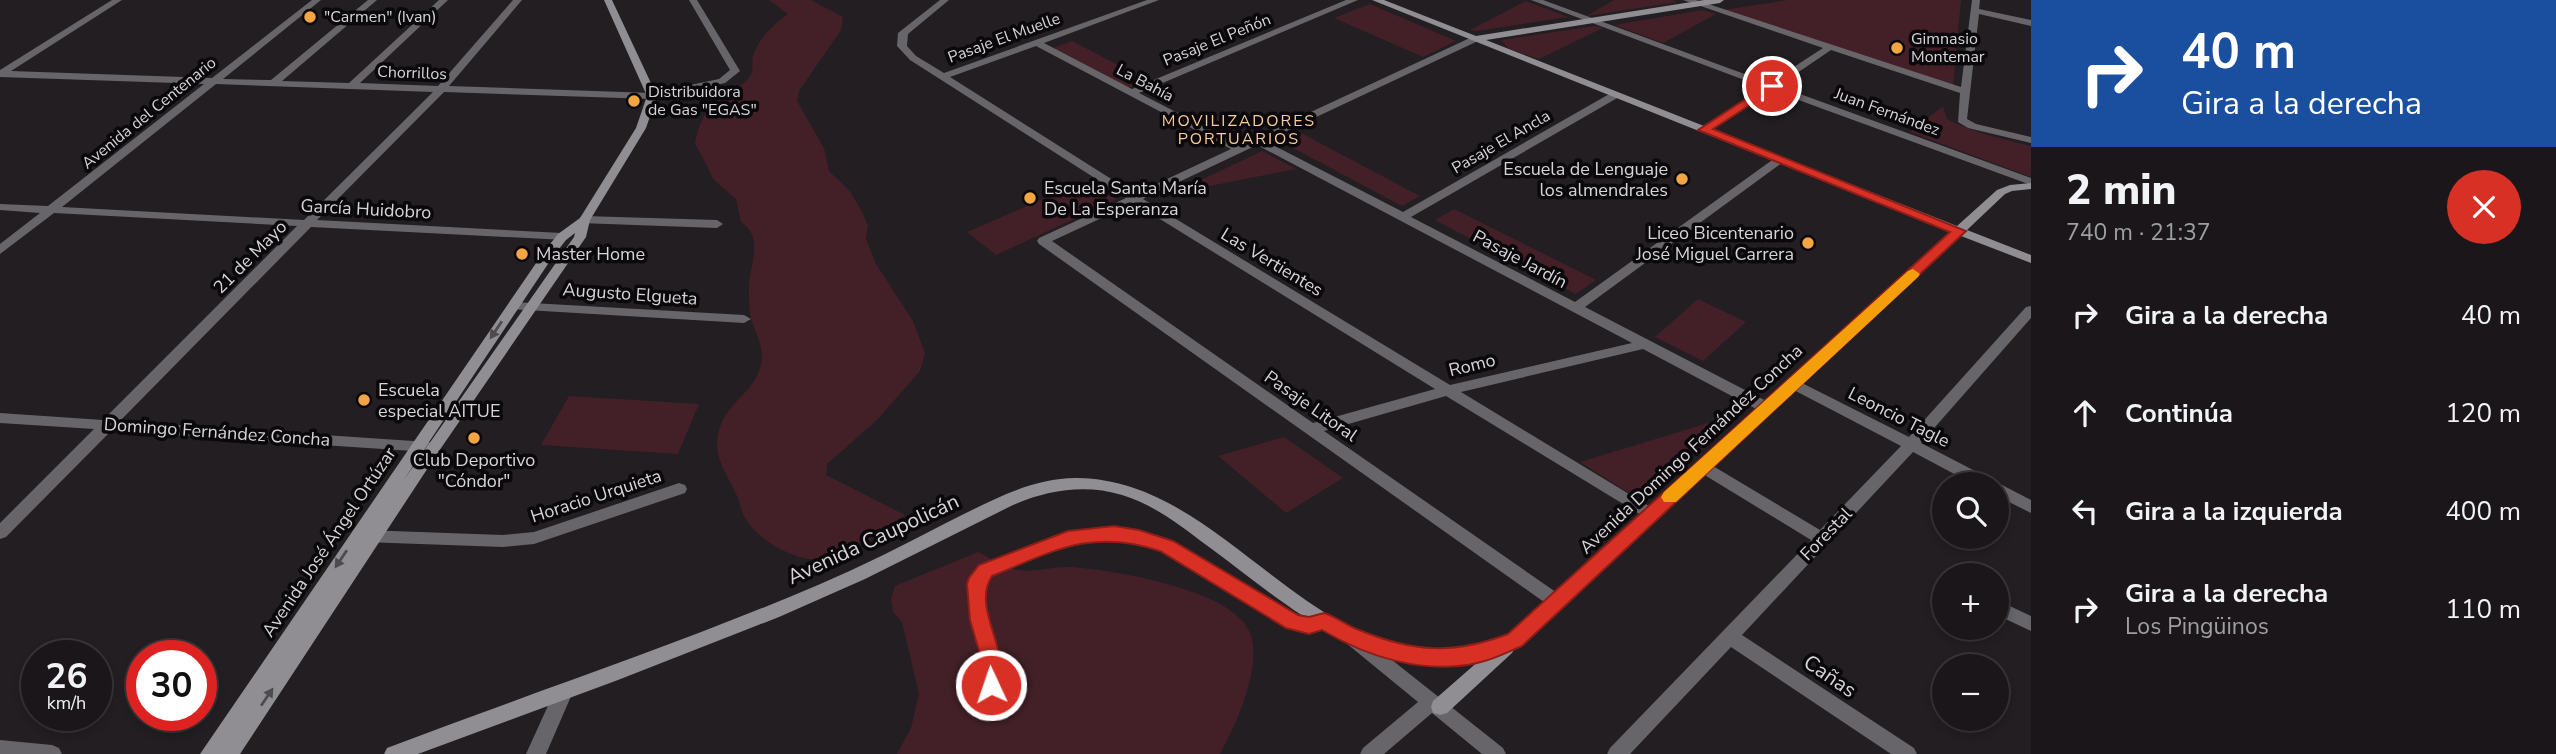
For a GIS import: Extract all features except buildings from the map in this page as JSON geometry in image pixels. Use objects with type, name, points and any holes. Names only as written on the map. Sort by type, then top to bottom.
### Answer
[{"type":"street","points":[[0,74],[118,0]]},
{"type":"street","name":"Avenida del Centenario","points":[[0,250],[317,0]]},
{"type":"street","points":[[272,83],[373,0]]},
{"type":"street","points":[[350,86],[444,0]]},
{"type":"street","name":"21 de Mayo","points":[[0,533],[440,90],[518,0]]},
{"type":"street","points":[[608,0],[652,96]]},
{"type":"street","name":"Chorrillos","points":[[0,74],[652,96],[722,81],[735,71],[693,0]]},
{"type":"street","name":"Las Vertientes","points":[[945,0],[906,29],[901,38],[902,46],[908,54],[1134,198],[1651,515]]},
{"type":"street","name":"Pasaje El Muelle","points":[[942,77],[1155,0]]},
{"type":"street","name":"Pasaje El Peñón","points":[[1130,93],[1354,0]]},
{"type":"street","points":[[1376,0],[2031,259]]},
{"type":"street","name":"Juan Fernández","points":[[1535,0],[2031,184]]},
{"type":"street","points":[[1687,0],[1964,91]]},
{"type":"street","points":[[1134,198],[1475,39],[1720,0]]},
{"type":"street","points":[[2031,23],[1976,6],[1964,91],[1964,122],[2031,140]]},
{"type":"street","name":"La Bahía","points":[[1037,43],[1239,149]]},
{"type":"street","points":[[1704,130],[1830,47]]},
{"type":"street","name":"Pasaje El Ancla","points":[[1403,217],[1615,94]]},
{"type":"street","name":"Avenida José Ángel Ortúzar","points":[[210,754],[357,535],[532,306],[580,237],[584,220],[641,128],[652,96]]},
{"type":"street","name":"Pasaje Jardín","points":[[1257,141],[1767,408]]},
{"type":"street","points":[[1576,308],[1779,160]]},
{"type":"street","name":"Avenida Domingo Fernández Concha","points":[[1348,635],[1388,650],[1435,658],[1479,654],[1515,640],[2004,190],[2031,184]]},
{"type":"street","name":"Pasaje Litoral","points":[[1134,198],[1043,241],[1557,602]]},
{"type":"street","name":"García Huidobro","points":[[0,207],[562,237]]},
{"type":"street","points":[[584,220],[717,224]]},
{"type":"street","name":"Avenida José Ángel Ortúzar","points":[[229,754],[376,536],[426,446],[513,306],[562,237],[584,220]]},
{"type":"street","name":"Augusto Elgueta","points":[[513,306],[744,319]]},
{"type":"street","name":"Forestal","points":[[1617,754],[1911,445],[2031,310]]},
{"type":"street","name":"Romo","points":[[1311,429],[1450,390],[1644,344]]},
{"type":"street","name":"Leoncio Tagle","points":[[1793,384],[1964,472]]},
{"type":"street","name":"Domingo Fernández Concha","points":[[0,418],[426,446]]},
{"type":"street","points":[[1703,467],[1822,539]]},
{"type":"street","name":"Avenida Caupolicán","points":[[394,754],[563,694],[828,589],[1017,495],[1052,485],[1089,483],[1123,489],[1171,510],[1324,621],[1348,635]]},
{"type":"street","name":"Horacio Urquieta","points":[[357,535],[503,541],[534,538],[680,489]]},
{"type":"street","points":[[2009,495],[2031,507]]},
{"type":"street","points":[[990,699],[989,651],[979,620],[976,584],[985,570],[1068,538],[1114,533],[1167,546],[1293,622],[1309,626],[1324,621]]},
{"type":"street","points":[[2009,613],[2031,624]]},
{"type":"street","points":[[1348,635],[1496,754]]},
{"type":"street","name":"Cañas","points":[[1729,636],[1907,754]]},
{"type":"street","points":[[1370,754],[1437,704],[1515,640]]},
{"type":"street","points":[[536,754],[563,694]]},
{"type":"street","points":[[0,749],[52,754]]},
{"type":"shaded area","points":[[769,0],[811,0],[843,17],[841,30],[799,91],[797,101],[824,148],[829,171],[850,191],[862,212],[868,225],[866,239],[876,264],[913,321],[925,353],[920,371],[878,419],[827,464],[826,475],[905,515],[855,549],[825,560],[812,560],[786,552],[752,528],[722,465],[717,444],[723,419],[750,387],[762,362],[749,306],[754,245],[753,236],[741,222],[736,199],[714,180],[695,143],[708,109],[749,77],[753,56],[759,44],[772,27],[788,14]]},
{"type":"shaded area","points":[[1614,0],[1672,0],[1678,2],[1586,16]]},
{"type":"shaded area","name":"Gimnasio Montemar","points":[[1788,0],[1961,0],[1953,86],[1723,10]]},
{"type":"shaded area","points":[[1526,1],[1568,17],[1470,30]]},
{"type":"shaded area","points":[[1370,4],[1456,41],[1423,57],[1334,18]]},
{"type":"shaded area","points":[[1702,10],[1716,14],[1663,43],[1615,25]]},
{"type":"shaded area","points":[[1595,26],[1603,28],[1539,59],[1508,48],[1501,40]]},
{"type":"shaded area","points":[[1072,41],[1147,80],[1128,88],[1053,48]]},
{"type":"shaded area","points":[[1943,106],[1947,119],[1957,124],[2031,146],[2031,177],[1910,132]]},
{"type":"shaded area","points":[[1299,132],[1420,196],[1402,206],[1280,141]]},
{"type":"shaded area","points":[[1262,151],[1296,169],[1174,193]]},
{"type":"shaded area","points":[[1087,180],[1117,199],[996,255],[967,232]]},
{"type":"shaded area","points":[[1454,209],[1596,280],[1576,294],[1435,220]]},
{"type":"shaded area","points":[[1698,299],[1746,322],[1703,361],[1655,337]]},
{"type":"shaded area","points":[[569,396],[699,404],[678,454],[541,445]]},
{"type":"shaded area","points":[[1728,417],[1643,502],[1580,462]]},
{"type":"shaded area","points":[[1284,437],[1343,478],[1286,513],[1218,456]]},
{"type":"shaded area","points":[[978,552],[1017,570],[1070,567],[1114,572],[1170,585],[1221,605],[1239,618],[1250,633],[1253,661],[1246,695],[1220,754],[897,754],[911,728],[919,694],[902,622],[893,612],[891,599],[895,586]]},
{"type":"slow traffic","points":[[1670,497],[1913,274]]},
{"type":"place","name":"\"Carmen\" (Ivan)","points":[[310,17]]},
{"type":"place","name":"Gimnasio Montemar","points":[[1897,48]]},
{"type":"place","name":"Distribuidora de Gas \"EGAS\"","points":[[634,101]]},
{"type":"place","name":"Escuela de Lenguaje los almendrales","points":[[1682,179]]},
{"type":"place","name":"Escuela Santa María De La Esperanza","points":[[1030,198]]},
{"type":"place","name":"Liceo Bicentenario José Miguel Carrera","points":[[1808,243]]},
{"type":"place","name":"Master Home","points":[[522,254]]},
{"type":"place","name":"Escuela especial AITUE","points":[[364,400]]},
{"type":"place","name":"Club Deportivo \"Cóndor\"","points":[[474,438]]},
{"type":"district","name":"MOVILIZADORES PORTUARIOS","points":[[1239,130]]},
{"type":"route","points":[[991,685],[989,651],[979,620],[976,584],[985,570],[1068,538],[1088,534],[1114,533],[1167,546],[1293,622],[1309,626],[1324,621],[1348,635],[1388,650],[1435,658],[1458,657],[1479,654],[1515,640],[1959,231],[1704,130],[1772,86]]}]
